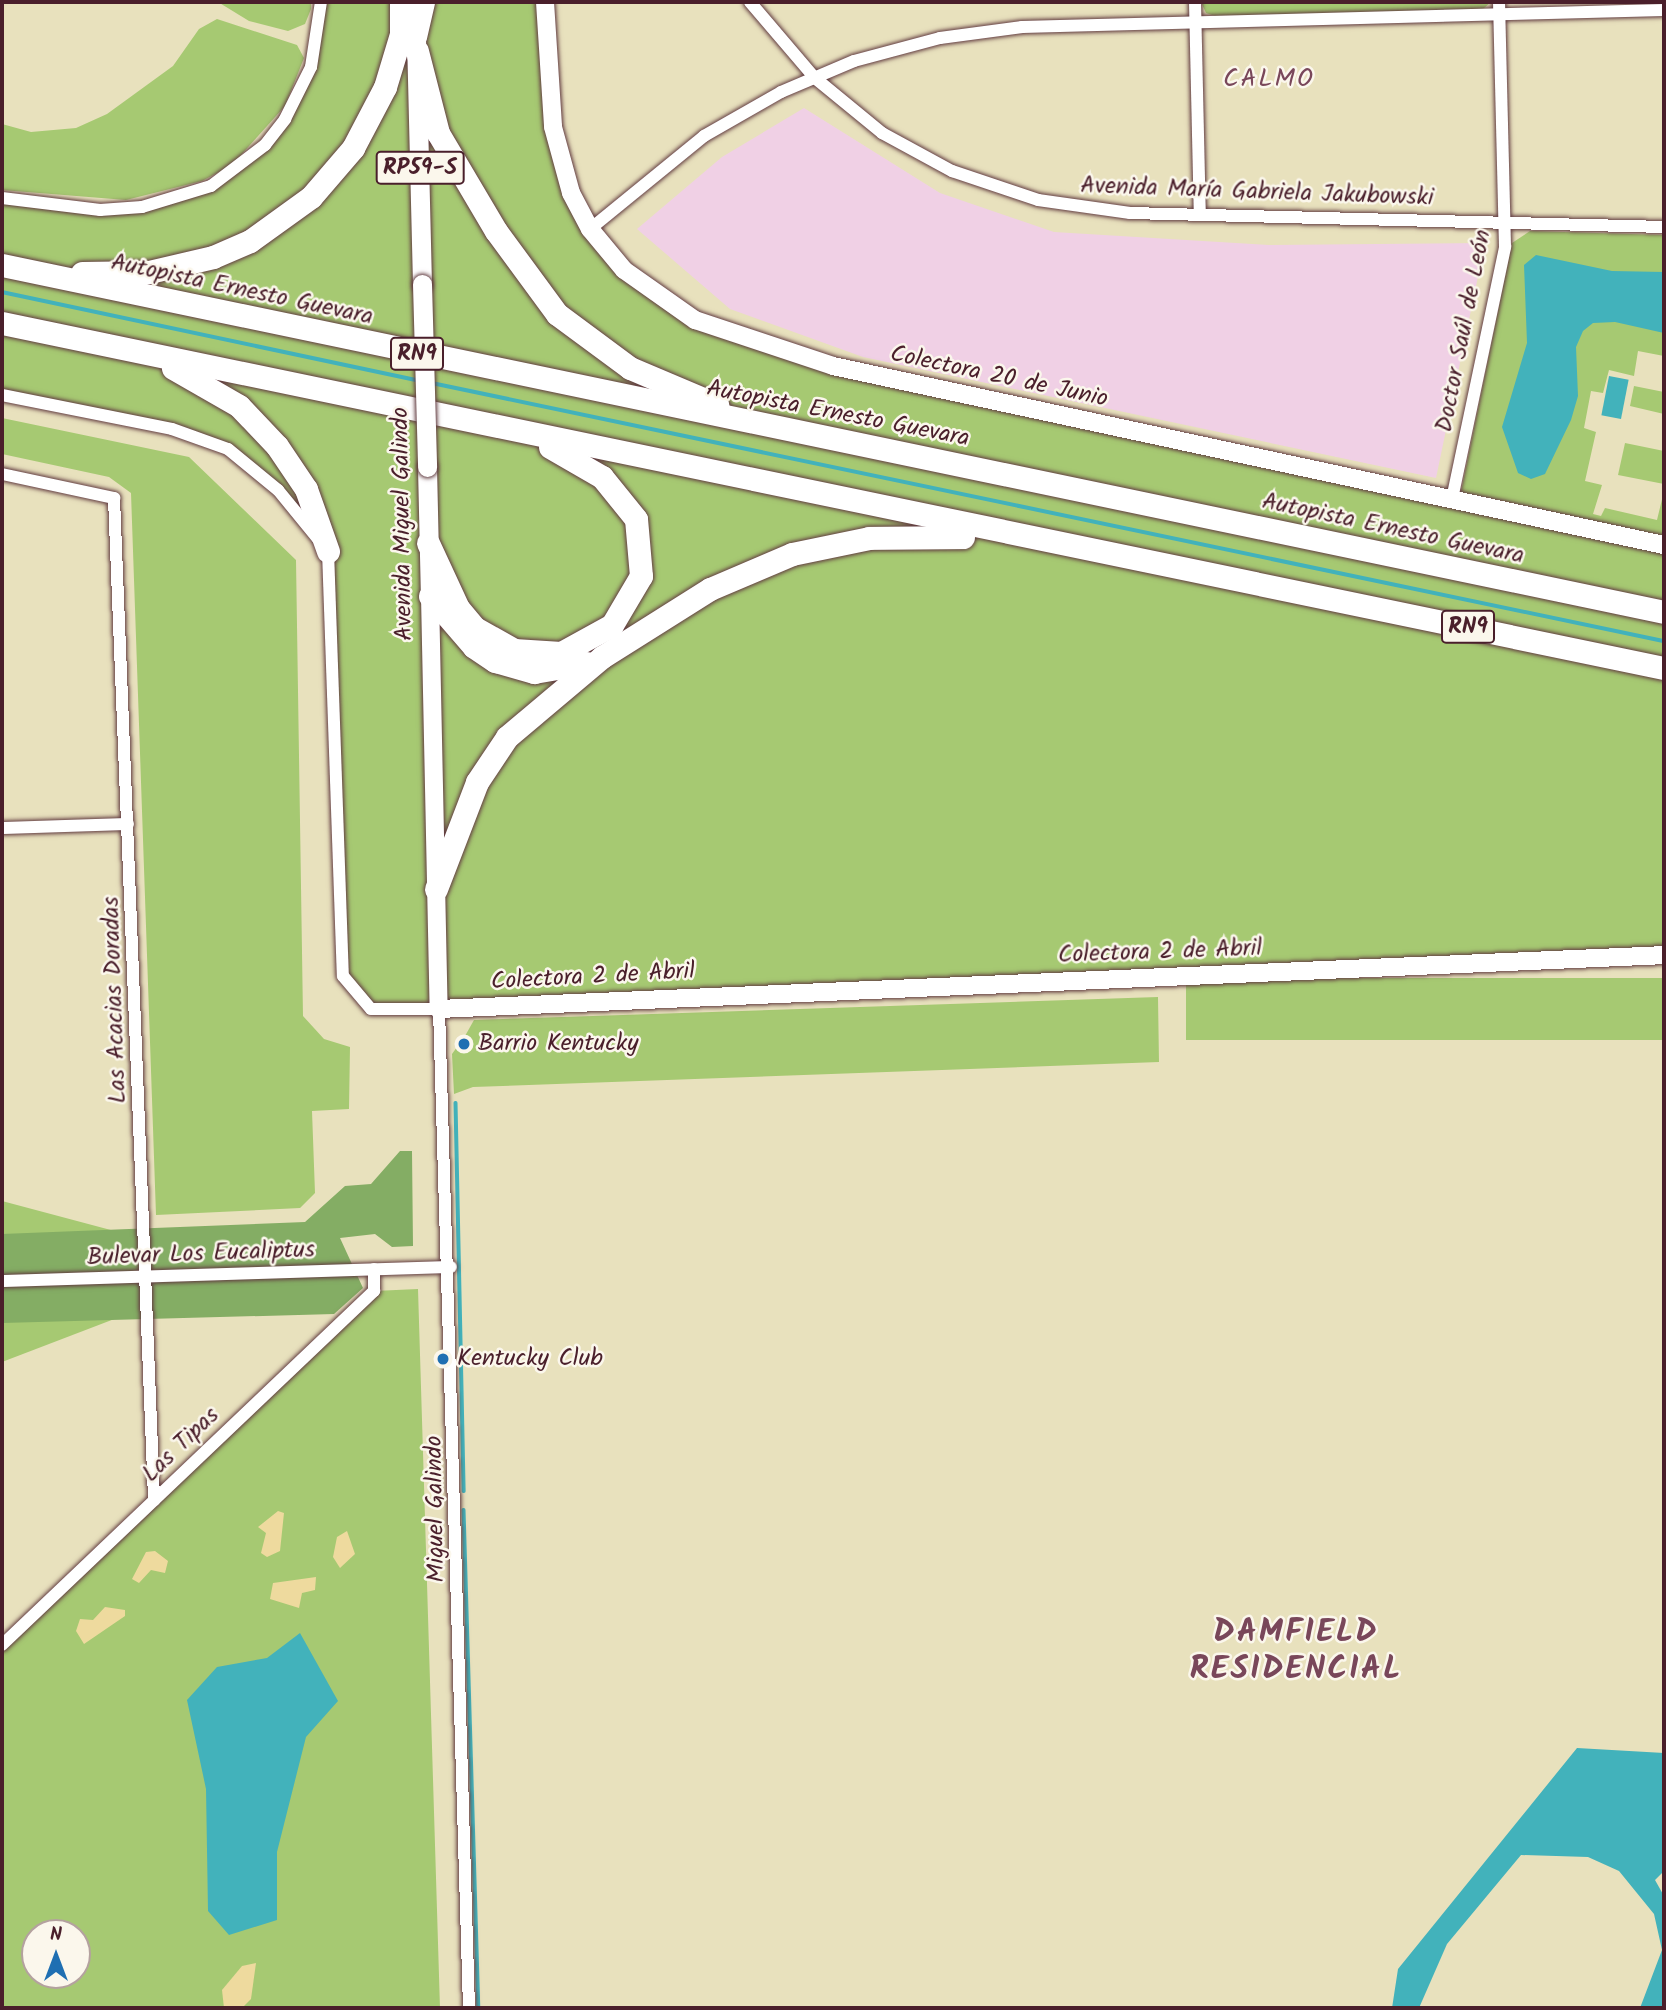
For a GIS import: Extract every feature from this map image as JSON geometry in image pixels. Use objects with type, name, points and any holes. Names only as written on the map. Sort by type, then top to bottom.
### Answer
[{"type":"highway","points":[[13,268],[119,273],[179,266],[250,241],[284,219],[337,170],[370,118],[396,57],[403,2]]},
{"type":"highway","points":[[416,45],[438,132],[496,230],[557,314],[603,352],[658,382],[810,436]]},
{"type":"highway","name":"Autopista Ernesto Guevara","points":[[13,268],[1664,612]]},
{"type":"highway","name":"RN9","points":[[2,323],[1015,537],[1664,668]]},
{"type":"highway","points":[[124,349],[174,368],[239,406],[293,468],[328,551]]},
{"type":"highway","points":[[428,543],[458,608],[475,628],[514,650],[535,654],[578,647],[624,610],[641,576],[642,547],[625,500],[568,455],[518,432]]},
{"type":"highway","points":[[436,889],[477,782],[507,737],[602,657],[735,576],[822,545],[891,536],[1015,537]]},
{"type":"highway","points":[[430,596],[474,648],[514,668],[556,670],[602,657]]},
{"type":"main road","name":"Avenida Miguel Galindo","points":[[403,2],[416,45]]},
{"type":"main road","name":"Avenida Miguel Galindo","points":[[425,2],[416,45],[439,1009]]},
{"type":"main road","name":"Colectora 20 de Junio","points":[[545,2],[559,160],[590,229],[624,270],[667,304],[776,351],[1664,545]]},
{"type":"main road","name":"Colectora 2 de Abril","points":[[439,1009],[1664,955]]},
{"type":"street","points":[[2,198],[100,210],[142,207],[211,186],[265,145],[285,119],[311,68],[321,2]]},
{"type":"street","name":"Avenida María Gabriela Jakubowski","points":[[750,2],[815,78],[882,133],[990,186],[1089,209],[1200,215],[1664,227]]},
{"type":"street","points":[[1195,2],[1200,215]]},
{"type":"street","points":[[590,229],[704,136],[815,78],[896,48],[984,31],[1500,8],[1664,10]]},
{"type":"street","name":"Doctor Saúl de León","points":[[1452,499],[1506,222],[1500,8]]},
{"type":"street","points":[[2,395],[172,429],[228,449],[278,490],[328,551]]},
{"type":"street","name":"Las Acacias Doradas","points":[[2,474],[114,498],[148,1276],[154,1500]]},
{"type":"street","name":"Colectora 2 de Abril","points":[[328,551],[343,976],[359,1002],[371,1009],[439,1009]]},
{"type":"street","points":[[2,828],[128,824]]},
{"type":"street","name":"Miguel Galindo","points":[[439,1009],[451,1267],[469,2008]]},
{"type":"street","name":"Bulevar Los Eucaliptus","points":[[2,1281],[451,1267]]},
{"type":"street","name":"Las Tipas","points":[[2,1645],[374,1291],[374,1269]]},
{"type":"shaded area","points":[[804,108],[940,193],[1054,232],[1269,245],[1485,243],[1436,478],[863,357],[730,309],[637,229],[722,157]]},
{"type":"green space","points":[[218,2],[311,2],[311,9],[305,24],[288,31],[249,21]]},
{"type":"green space","points":[[321,2],[545,2],[553,127],[602,245],[729,335],[1664,545],[1664,955],[386,1011],[350,991],[328,551],[278,490],[203,439],[2,395],[2,198],[100,210],[184,197],[265,145],[298,96]]},
{"type":"green space","points":[[1201,2],[1491,2],[1483,9],[1218,17],[1206,13]]},
{"type":"green space","points":[[217,19],[297,45],[304,58],[285,106],[232,165],[202,181],[126,200],[2,190],[2,124],[31,132],[76,128],[107,114],[173,66],[199,29]]},
{"type":"green space","points":[[1530,231],[1664,235],[1664,356],[1638,351],[1634,376],[1609,370],[1603,393],[1591,391],[1584,428],[1596,432],[1585,481],[1602,485],[1593,514],[1601,516],[1605,508],[1657,520],[1664,491],[1664,536],[1461,492],[1512,243]]},
{"type":"green space","points":[[1634,386],[1664,392],[1664,414],[1630,406]]},
{"type":"green space","points":[[2,418],[189,457],[296,560],[303,1016],[324,1039],[350,1047],[349,1109],[312,1111],[315,1193],[300,1208],[156,1215],[131,493],[109,477],[2,454]]},
{"type":"green space","points":[[1625,443],[1664,451],[1664,484],[1618,475]]},
{"type":"green space","points":[[1186,978],[1664,978],[1664,1040],[1186,1040]]},
{"type":"green space","points":[[1158,997],[1159,1062],[473,1087],[454,1094],[452,1054],[457,1047],[465,1052],[473,1041],[465,1036],[474,1020]]},
{"type":"green space","points":[[400,1151],[412,1151],[413,1246],[392,1247],[375,1234],[340,1238],[363,1288],[334,1314],[2,1323],[2,1234],[305,1222],[345,1186],[371,1184]]},
{"type":"green space","points":[[2,1201],[137,1237],[2,1266]]},
{"type":"green space","points":[[418,1289],[440,2008],[2,2008],[2,1645],[374,1291]]},
{"type":"green space","points":[[2,1291],[130,1313],[2,1362]]},
{"type":"sand","points":[[278,1511],[284,1513],[280,1551],[267,1557],[261,1553],[266,1533],[258,1527]]},
{"type":"sand","points":[[347,1531],[355,1554],[340,1568],[333,1557],[337,1537]]},
{"type":"sand","points":[[155,1551],[168,1561],[165,1573],[151,1570],[139,1583],[132,1579],[146,1552]]},
{"type":"sand","points":[[316,1577],[315,1590],[302,1593],[299,1608],[270,1599],[273,1583]]},
{"type":"sand","points":[[105,1607],[125,1610],[125,1616],[84,1644],[76,1631],[80,1619],[93,1620]]},
{"type":"sand","points":[[256,1963],[251,1999],[242,2008],[224,2008],[222,1990],[242,1966]]},
{"type":"water","points":[[1536,255],[1612,271],[1664,272],[1664,333],[1615,322],[1593,323],[1583,331],[1576,347],[1578,396],[1571,420],[1545,474],[1531,479],[1518,473],[1502,427],[1527,343],[1524,265]]},
{"type":"water","points":[[1609,376],[1629,380],[1621,419],[1601,415]]},
{"type":"water","points":[[300,1633],[338,1701],[306,1737],[277,1852],[277,1920],[229,1935],[208,1911],[206,1789],[187,1700],[217,1667],[267,1658]]},
{"type":"water","points":[[1577,1748],[1664,1753],[1664,1871],[1655,1880],[1664,1896],[1664,2008],[1640,2008],[1662,1950],[1654,1914],[1619,1871],[1588,1857],[1521,1855],[1447,1944],[1419,2008],[1392,2008],[1398,1969]]},
{"type":"waterway","points":[[2,292],[417,380]]},
{"type":"waterway","points":[[432,383],[1664,641]]},
{"type":"waterway","points":[[456,1103],[464,1491]]},
{"type":"waterway","points":[[464,1510],[479,2008]]},
{"type":"place","name":"Barrio Kentucky","points":[[464,1044]]},
{"type":"place","name":"Kentucky Club","points":[[443,1359]]},
{"type":"district","name":"CALMO","points":[[1269,80]]},
{"type":"district","name":"DAMFIELD RESIDENCIAL","points":[[1296,1652]]}]
